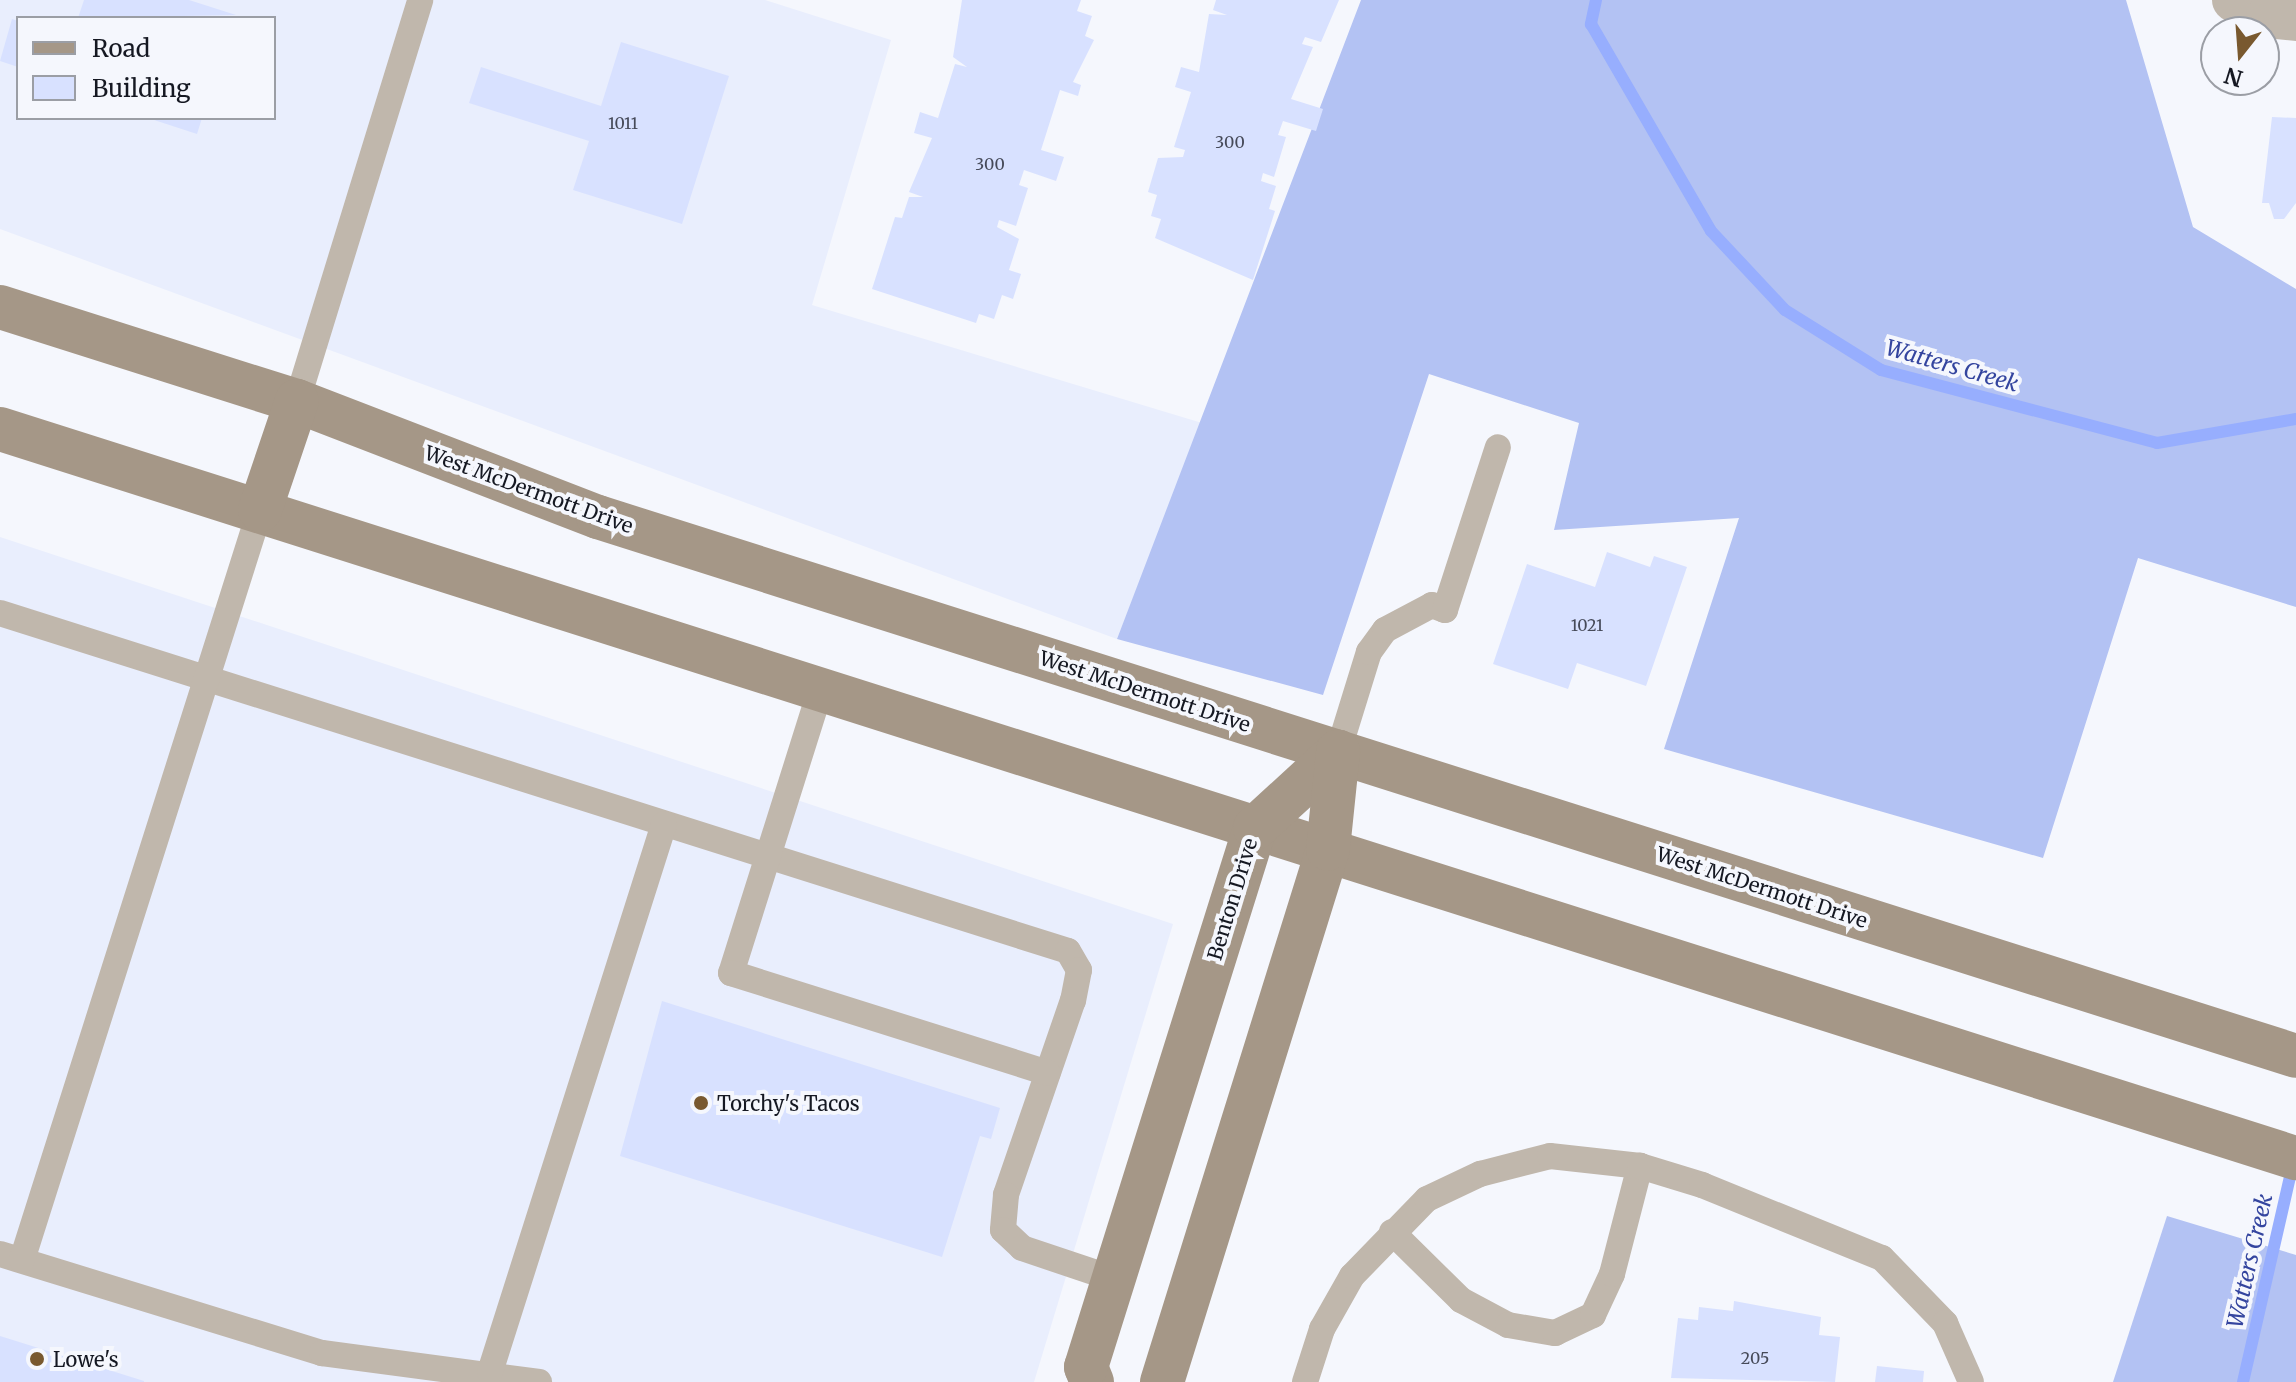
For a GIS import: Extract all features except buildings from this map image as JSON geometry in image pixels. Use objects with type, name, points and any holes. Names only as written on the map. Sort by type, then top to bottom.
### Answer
[{"type":"main road","name":"West McDermott Drive","points":[[0,307],[297,401],[598,517],[2296,1056]]},
{"type":"main road","points":[[260,510],[297,401]]},
{"type":"main road","points":[[0,429],[2296,1158]]},
{"type":"main road","points":[[1162,1382],[1328,849],[1338,752]]},
{"type":"main road","name":"Benton Drive","points":[[1092,1382],[1086,1367],[1255,828],[1338,752]]},
{"type":"street","points":[[2234,0],[2268,16],[2296,19]]},
{"type":"lane","points":[[297,401],[420,0]]},
{"type":"lane","points":[[1338,752],[1369,652],[1385,630],[1432,605],[1445,610],[1498,447]]},
{"type":"lane","points":[[260,510],[207,678],[11,1257],[322,1353],[379,1365],[490,1372],[539,1382]]},
{"type":"lane","points":[[0,613],[1068,951],[1079,970],[1006,1195],[1003,1230],[1022,1248],[1114,1279]]},
{"type":"lane","points":[[821,688],[731,973],[1048,1073]]},
{"type":"lane","points":[[490,1372],[664,824]]},
{"type":"lane","points":[[1305,1382],[1352,1276],[1427,1199],[1480,1174],[1550,1156],[1640,1166],[1789,1215],[1882,1258],[1945,1323],[1971,1382]]},
{"type":"lane","points":[[1392,1232],[1461,1300],[1508,1325],[1555,1333],[1593,1315],[1612,1274],[1640,1166]]},
{"type":"shaded area","points":[[0,0],[765,0],[891,40],[812,305],[1202,423],[1117,639],[0,229]]},
{"type":"shaded area","points":[[1361,0],[2126,0],[2193,227],[2296,289],[2296,607],[2138,558],[2043,858],[1664,749],[1739,518],[1554,530],[1579,423],[1429,374],[1323,695],[1117,639]]},
{"type":"shaded area","points":[[0,537],[1173,924],[1034,1382],[0,1382]]},
{"type":"shaded area","points":[[2167,1216],[2296,1255],[2296,1382],[2113,1382]]},
{"type":"waterway","name":"Watters Creek","points":[[1596,0],[1591,24],[1711,231],[1785,310],[1881,370],[2157,443],[2296,419]]},
{"type":"waterway","name":"Watters Creek","points":[[2243,1382],[2293,1163]]},
{"type":"place","name":"Torchy's Tacos","points":[[701,1103]]},
{"type":"place","name":"Lowe's","points":[[37,1359]]}]
